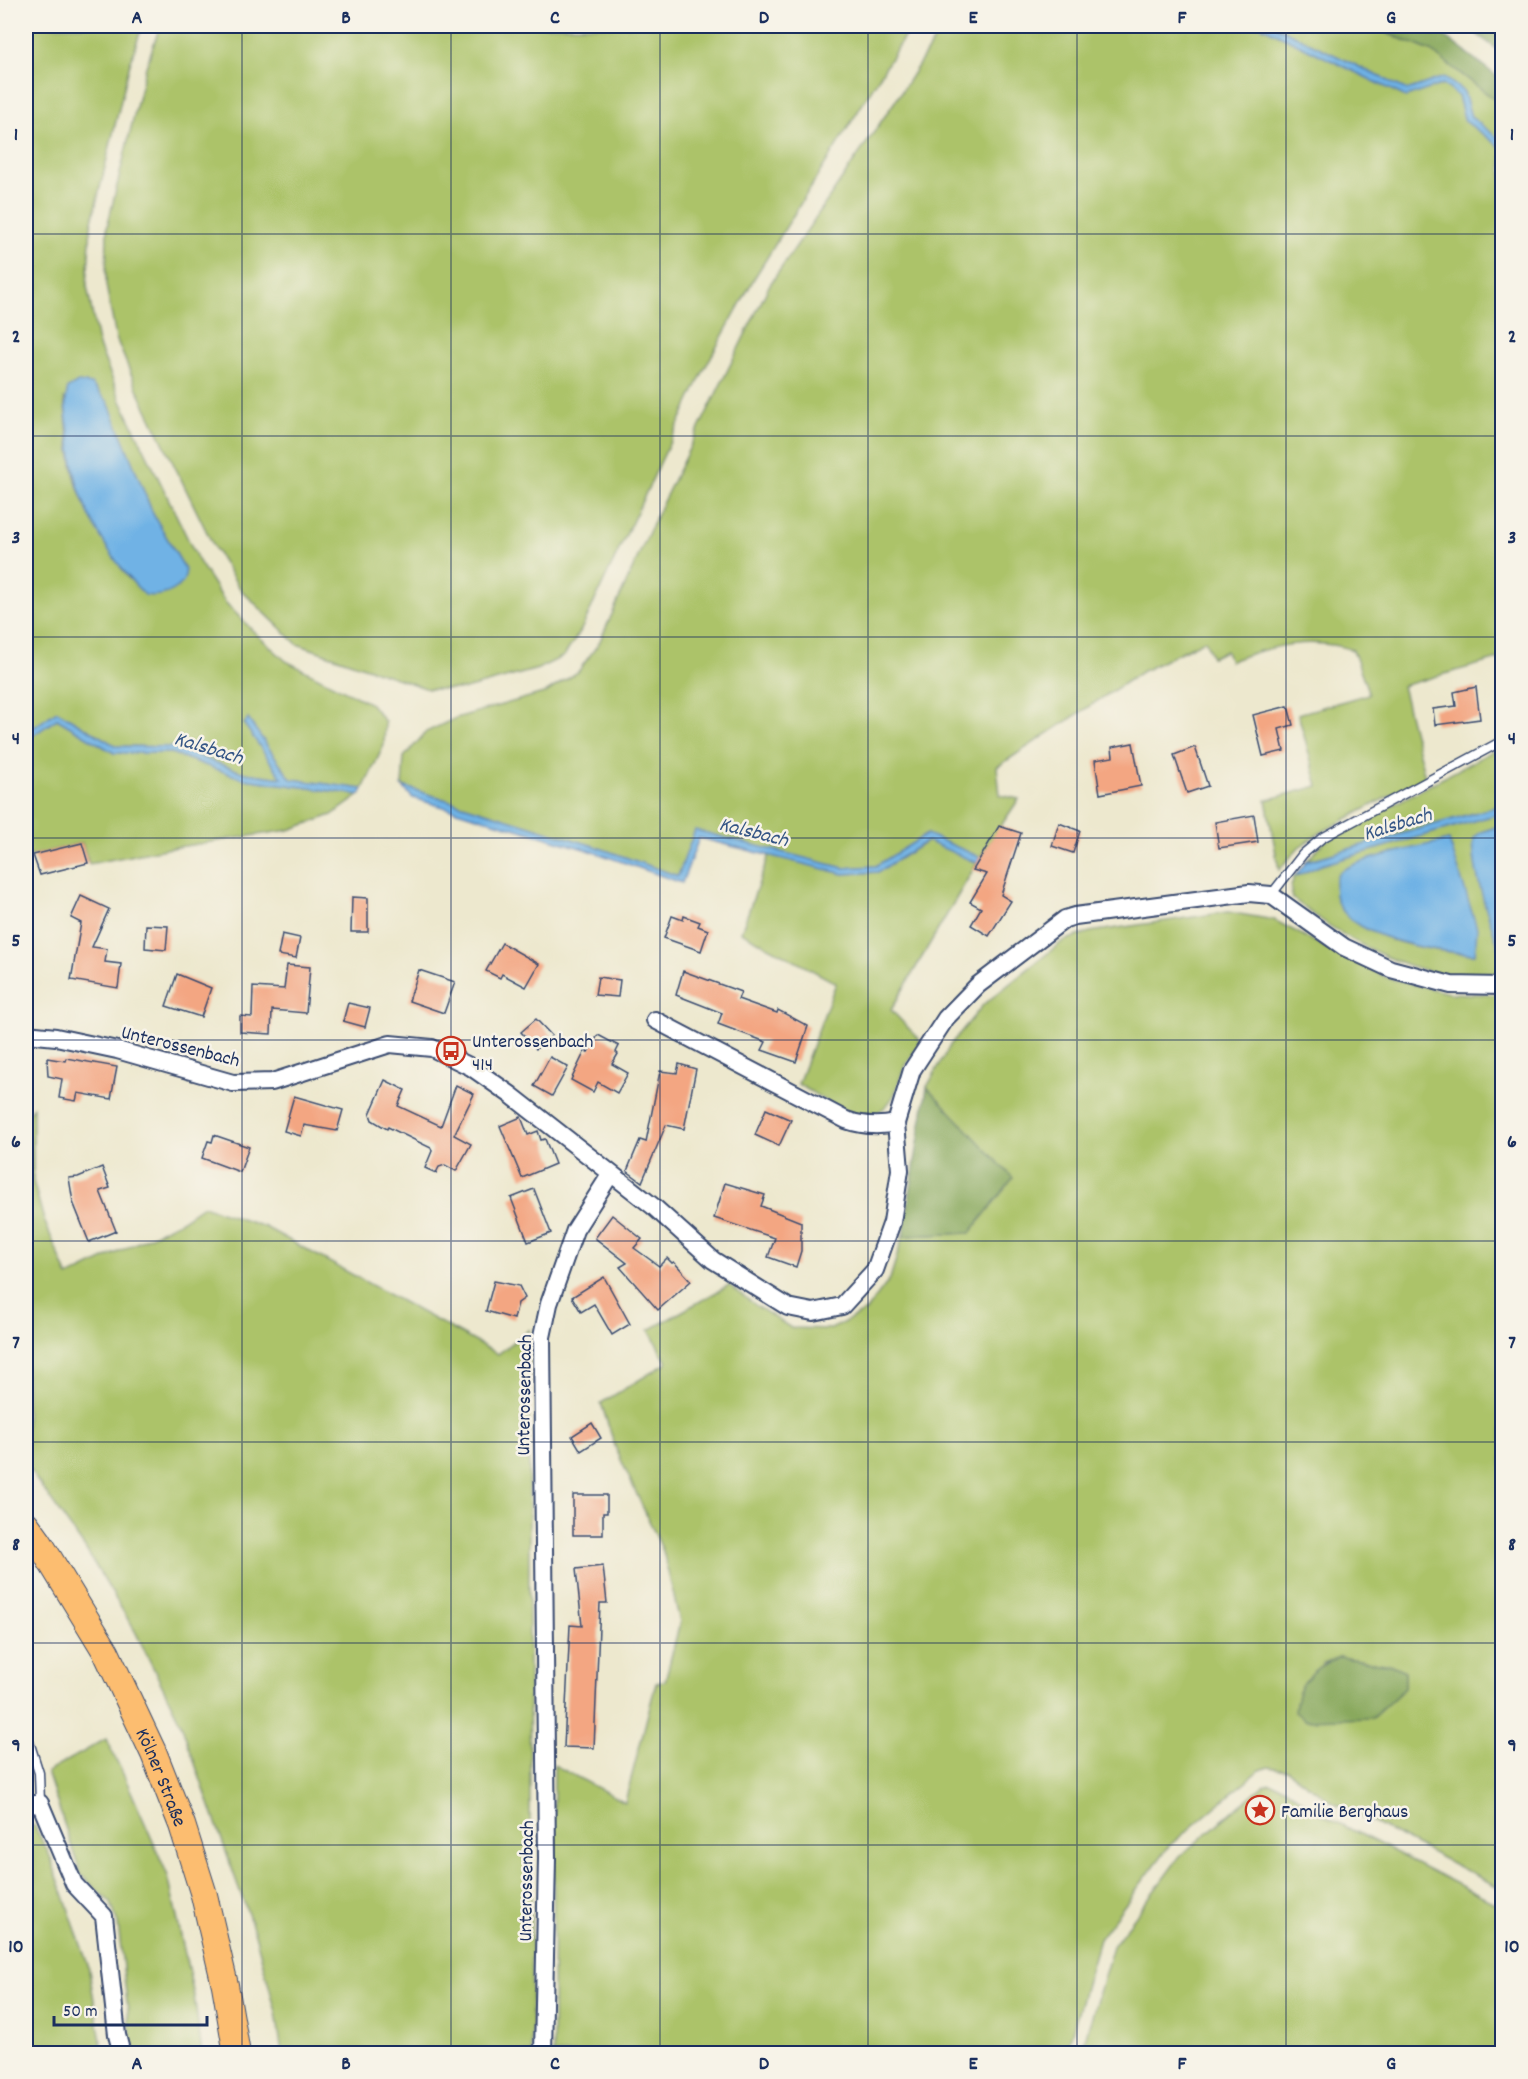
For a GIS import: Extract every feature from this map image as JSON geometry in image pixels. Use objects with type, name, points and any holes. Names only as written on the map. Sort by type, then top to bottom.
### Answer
[{"type":"main road","name":"Kölner Straße","points":[[26,1524],[106,1652],[154,1754],[182,1825],[204,1895],[225,1985],[237,2054]]},
{"type":"street","points":[[610,1175],[654,1207],[713,1260],[788,1307],[813,1312],[842,1306],[875,1270],[892,1222],[900,1170],[896,1124],[912,1070],[946,1018],[978,985],[1065,920],[1075,916],[1249,893],[1272,895],[1344,947],[1391,969],[1451,985],[1503,986]]},
{"type":"street","points":[[655,1020],[846,1120],[861,1125],[896,1124]]},
{"type":"street","name":"Unterossenbach","points":[[26,1034],[56,1037],[117,1050],[233,1083],[272,1082],[390,1044],[432,1048],[471,1067],[511,1095],[610,1175],[575,1230],[549,1304],[542,1337],[548,1858],[543,2054]]},
{"type":"street","points":[[33,1805],[74,1884],[104,1916],[117,2035],[122,2054]]},
{"type":"lane","points":[[1272,895],[1303,854],[1322,838],[1503,741]]},
{"type":"lane","points":[[26,1732],[39,1773],[33,1805]]},
{"type":"green space","points":[[26,26],[142,26],[129,67],[91,225],[87,286],[98,343],[121,401],[198,560],[225,602],[286,661],[371,704],[385,722],[384,745],[363,789],[291,779],[248,719],[244,724],[283,778],[245,773],[172,747],[116,746],[57,711],[26,733]],"holes":[[[64,399],[116,422],[153,514],[185,569],[129,579],[89,514],[73,469]]]},
{"type":"green space","points":[[160,26],[911,26],[755,277],[705,368],[580,632],[564,656],[538,669],[465,689],[428,689],[297,644],[241,590],[215,549],[139,393],[116,338],[106,285],[107,227],[145,70]]},
{"type":"green space","points":[[943,26],[1261,26],[1406,97],[1443,84],[1458,96],[1465,121],[1502,148],[1502,658],[1402,686],[1425,777],[1320,833],[1299,847],[1279,870],[1266,800],[1318,786],[1298,714],[1369,694],[1353,650],[1306,643],[1275,647],[1230,661],[1226,651],[1212,657],[1205,640],[1143,671],[997,767],[1000,795],[1019,799],[980,857],[927,834],[876,866],[844,868],[695,831],[678,876],[594,846],[402,786],[404,757],[426,732],[456,718],[547,692],[578,672],[599,643],[659,510],[769,286],[902,91]]},
{"type":"green space","points":[[1275,26],[1369,26],[1431,51],[1502,105],[1502,141],[1471,117],[1464,92],[1444,77],[1407,90]]},
{"type":"green space","points":[[1369,26],[1431,26],[1502,80],[1502,105],[1431,51]]},
{"type":"green space","points":[[1466,26],[1502,26],[1502,53]]},
{"type":"green space","points":[[57,719],[114,753],[171,753],[244,779],[360,795],[332,815],[289,830],[165,849],[89,864],[82,843],[26,857],[26,740]]},
{"type":"green space","points":[[1502,746],[1502,805],[1307,861],[1324,842]]},
{"type":"green space","points":[[1502,813],[1502,825],[1481,832],[1474,857],[1502,956],[1502,978],[1458,977],[1429,971],[1387,957],[1347,937],[1292,898],[1291,887],[1294,877],[1321,865]],"holes":[[[1449,840],[1475,954],[1433,950],[1391,940],[1347,868],[1362,862]]]},
{"type":"green space","points":[[928,841],[977,863],[891,1010],[921,1041],[904,1069],[894,1095],[884,1108],[873,1114],[861,1115],[848,1112],[798,1084],[836,983],[741,932],[769,855],[844,874],[878,872]]},
{"type":"green space","points":[[1228,912],[1274,920],[1388,978],[1449,993],[1502,995],[1502,1889],[1329,1800],[1287,1770],[1268,1767],[1258,1771],[1169,1846],[1099,1939],[1066,2053],[553,2054],[554,1765],[625,1802],[656,1683],[665,1681],[680,1622],[663,1551],[616,1449],[601,1403],[667,1363],[649,1330],[729,1285],[791,1328],[831,1329],[866,1311],[890,1279],[903,1236],[970,1233],[1012,1178],[927,1087],[951,1044],[983,1005],[1063,941],[1090,932]],"holes":[[[1339,1657],[1391,1665],[1405,1671],[1405,1688],[1372,1718],[1306,1719],[1323,1663]]]},
{"type":"green space","points":[[927,1087],[1013,1178],[970,1233],[903,1236]]},
{"type":"green space","points":[[33,1107],[33,1181],[44,1220],[68,1277],[181,1221],[203,1206],[265,1227],[498,1354],[529,1330],[532,2053],[282,2053],[276,2012],[255,1934],[181,1724],[135,1631],[85,1548],[26,1465],[26,1117]]},
{"type":"green space","points":[[1339,1657],[1391,1665],[1405,1671],[1405,1688],[1372,1718],[1305,1720],[1295,1712],[1296,1702],[1303,1685],[1321,1666]]},
{"type":"green space","points":[[106,1739],[168,1876],[194,1996],[202,2053],[136,2053],[131,2037],[118,1924],[111,1903],[81,1875],[47,1772]]},
{"type":"green space","points":[[1270,1783],[1284,1787],[1317,1812],[1502,1907],[1502,2053],[1081,2053],[1113,1946],[1180,1856],[1264,1785]]},
{"type":"green space","points":[[26,1821],[35,1827],[50,1856],[88,1965],[103,2053],[26,2053]]},
{"type":"water","points":[[1261,26],[1275,26],[1407,90],[1444,77],[1464,92],[1471,117],[1502,141],[1502,148],[1465,121],[1458,96],[1443,84],[1406,97]]},
{"type":"water","points":[[78,382],[91,384],[108,402],[153,514],[185,569],[183,582],[172,591],[159,595],[145,595],[115,559],[90,517],[75,475],[66,411],[68,388]]},
{"type":"water","points":[[57,711],[116,746],[172,747],[245,773],[282,778],[244,724],[248,719],[291,779],[363,789],[360,795],[244,779],[171,753],[114,753],[57,719],[26,740],[26,733]]},
{"type":"water","points":[[402,786],[594,846],[678,876],[695,830],[844,868],[876,866],[927,834],[980,857],[977,863],[927,841],[878,872],[844,874],[699,838],[682,883],[591,851],[413,798]]},
{"type":"water","points":[[1502,805],[1502,813],[1321,865],[1294,877],[1307,861]]},
{"type":"water","points":[[1502,825],[1502,956],[1478,881],[1474,838],[1481,832]]},
{"type":"water","points":[[1449,840],[1477,928],[1475,954],[1439,950],[1394,940],[1355,922],[1342,910],[1335,895],[1335,886],[1339,873],[1346,868],[1373,858]]},
{"type":"building","points":[[1476,687],[1480,719],[1435,725],[1433,709],[1456,706],[1454,692]]},
{"type":"building","points":[[1288,706],[1293,725],[1279,729],[1284,751],[1263,756],[1253,715]]},
{"type":"building","points":[[1133,743],[1141,786],[1100,794],[1095,760],[1113,757],[1112,747]]},
{"type":"building","points":[[1195,747],[1208,786],[1187,793],[1174,755]]},
{"type":"building","points":[[1254,815],[1258,842],[1219,848],[1215,822]]},
{"type":"building","points":[[1059,823],[1080,831],[1073,853],[1052,846]]},
{"type":"building","points":[[999,826],[1021,833],[1001,895],[1011,901],[989,936],[971,925],[981,908],[970,902],[987,874],[973,870]]},
{"type":"building","points":[[82,843],[88,863],[40,875],[33,855]]},
{"type":"building","points":[[81,896],[109,909],[92,947],[107,949],[105,962],[121,964],[118,988],[71,980],[81,923],[71,918]]},
{"type":"building","points":[[352,897],[368,898],[368,932],[351,932]]},
{"type":"building","points":[[672,916],[683,920],[684,916],[700,922],[698,926],[708,930],[701,951],[664,938]]},
{"type":"building","points":[[146,925],[168,926],[166,950],[145,948]]},
{"type":"building","points":[[282,934],[300,938],[296,958],[278,955]]},
{"type":"building","points":[[502,943],[539,964],[526,987],[502,974],[500,978],[486,971]]},
{"type":"building","points":[[287,965],[310,967],[306,1013],[272,1010],[271,1034],[240,1032],[240,1016],[252,1017],[253,987],[284,989]]},
{"type":"building","points":[[419,970],[455,982],[444,1013],[409,1001]]},
{"type":"building","points":[[683,971],[741,992],[738,999],[777,1013],[778,1010],[808,1026],[796,1062],[762,1050],[766,1042],[718,1024],[722,1013],[676,995]]},
{"type":"building","points":[[177,974],[211,988],[201,1017],[166,1006]]},
{"type":"building","points":[[598,977],[620,980],[618,997],[595,995]]},
{"type":"building","points":[[348,1003],[370,1008],[365,1027],[343,1021]]},
{"type":"building","points":[[536,1019],[552,1036],[536,1049],[521,1032]]},
{"type":"building","points":[[598,1035],[619,1046],[616,1052],[618,1054],[612,1064],[628,1073],[617,1093],[598,1082],[593,1092],[571,1080],[585,1051],[588,1052]]},
{"type":"building","points":[[550,1057],[568,1067],[552,1096],[534,1086]]},
{"type":"building","points":[[47,1058],[65,1061],[66,1058],[117,1067],[111,1099],[78,1093],[76,1101],[59,1098],[62,1079],[48,1076]]},
{"type":"building","points":[[679,1064],[696,1069],[684,1129],[666,1125],[642,1182],[627,1171],[640,1140],[646,1142],[660,1071],[677,1073]]},
{"type":"building","points":[[385,1080],[405,1090],[398,1106],[441,1126],[456,1085],[474,1094],[454,1135],[471,1144],[456,1171],[445,1165],[439,1167],[436,1173],[425,1168],[432,1151],[431,1148],[372,1120],[370,1114]]},
{"type":"building","points":[[294,1096],[343,1110],[337,1131],[304,1125],[301,1136],[284,1131]]},
{"type":"building","points":[[766,1109],[791,1120],[779,1146],[755,1135]]},
{"type":"building","points":[[521,1117],[528,1135],[538,1131],[541,1140],[545,1139],[555,1164],[522,1178],[500,1126]]},
{"type":"building","points":[[214,1135],[249,1147],[240,1172],[202,1158],[208,1141],[212,1142]]},
{"type":"building","points":[[102,1167],[110,1188],[100,1191],[116,1231],[89,1242],[73,1202],[69,1178],[78,1177]]},
{"type":"building","points":[[725,1183],[765,1195],[761,1206],[801,1222],[801,1251],[796,1267],[768,1257],[775,1238],[714,1218]]},
{"type":"building","points":[[534,1189],[551,1233],[528,1242],[511,1198]]},
{"type":"building","points":[[612,1215],[642,1239],[634,1248],[659,1266],[667,1258],[672,1263],[674,1262],[691,1281],[658,1310],[620,1267],[627,1263],[595,1238]]},
{"type":"building","points":[[604,1277],[630,1324],[612,1335],[594,1304],[581,1312],[572,1297]]},
{"type":"building","points":[[494,1281],[519,1286],[525,1298],[518,1303],[514,1319],[486,1311]]},
{"type":"building","points":[[592,1423],[601,1438],[581,1451],[572,1436]]},
{"type":"building","points":[[573,1495],[607,1495],[607,1513],[603,1513],[603,1535],[573,1535]]},
{"type":"building","points":[[603,1566],[607,1603],[600,1603],[594,1748],[564,1747],[570,1625],[582,1626],[576,1569]]},
{"type":"place","name":"Unterossenbach 414","points":[[451,1051]]},
{"type":"place","name":"Familie Berghaus","points":[[1260,1810]]},
{"type":"water label","name":"Kalsbach","points":[[209,747]]},
{"type":"water label","name":"Kalsbach","points":[[1397,823]]},
{"type":"water label","name":"Kalsbach","points":[[754,831]]}]
